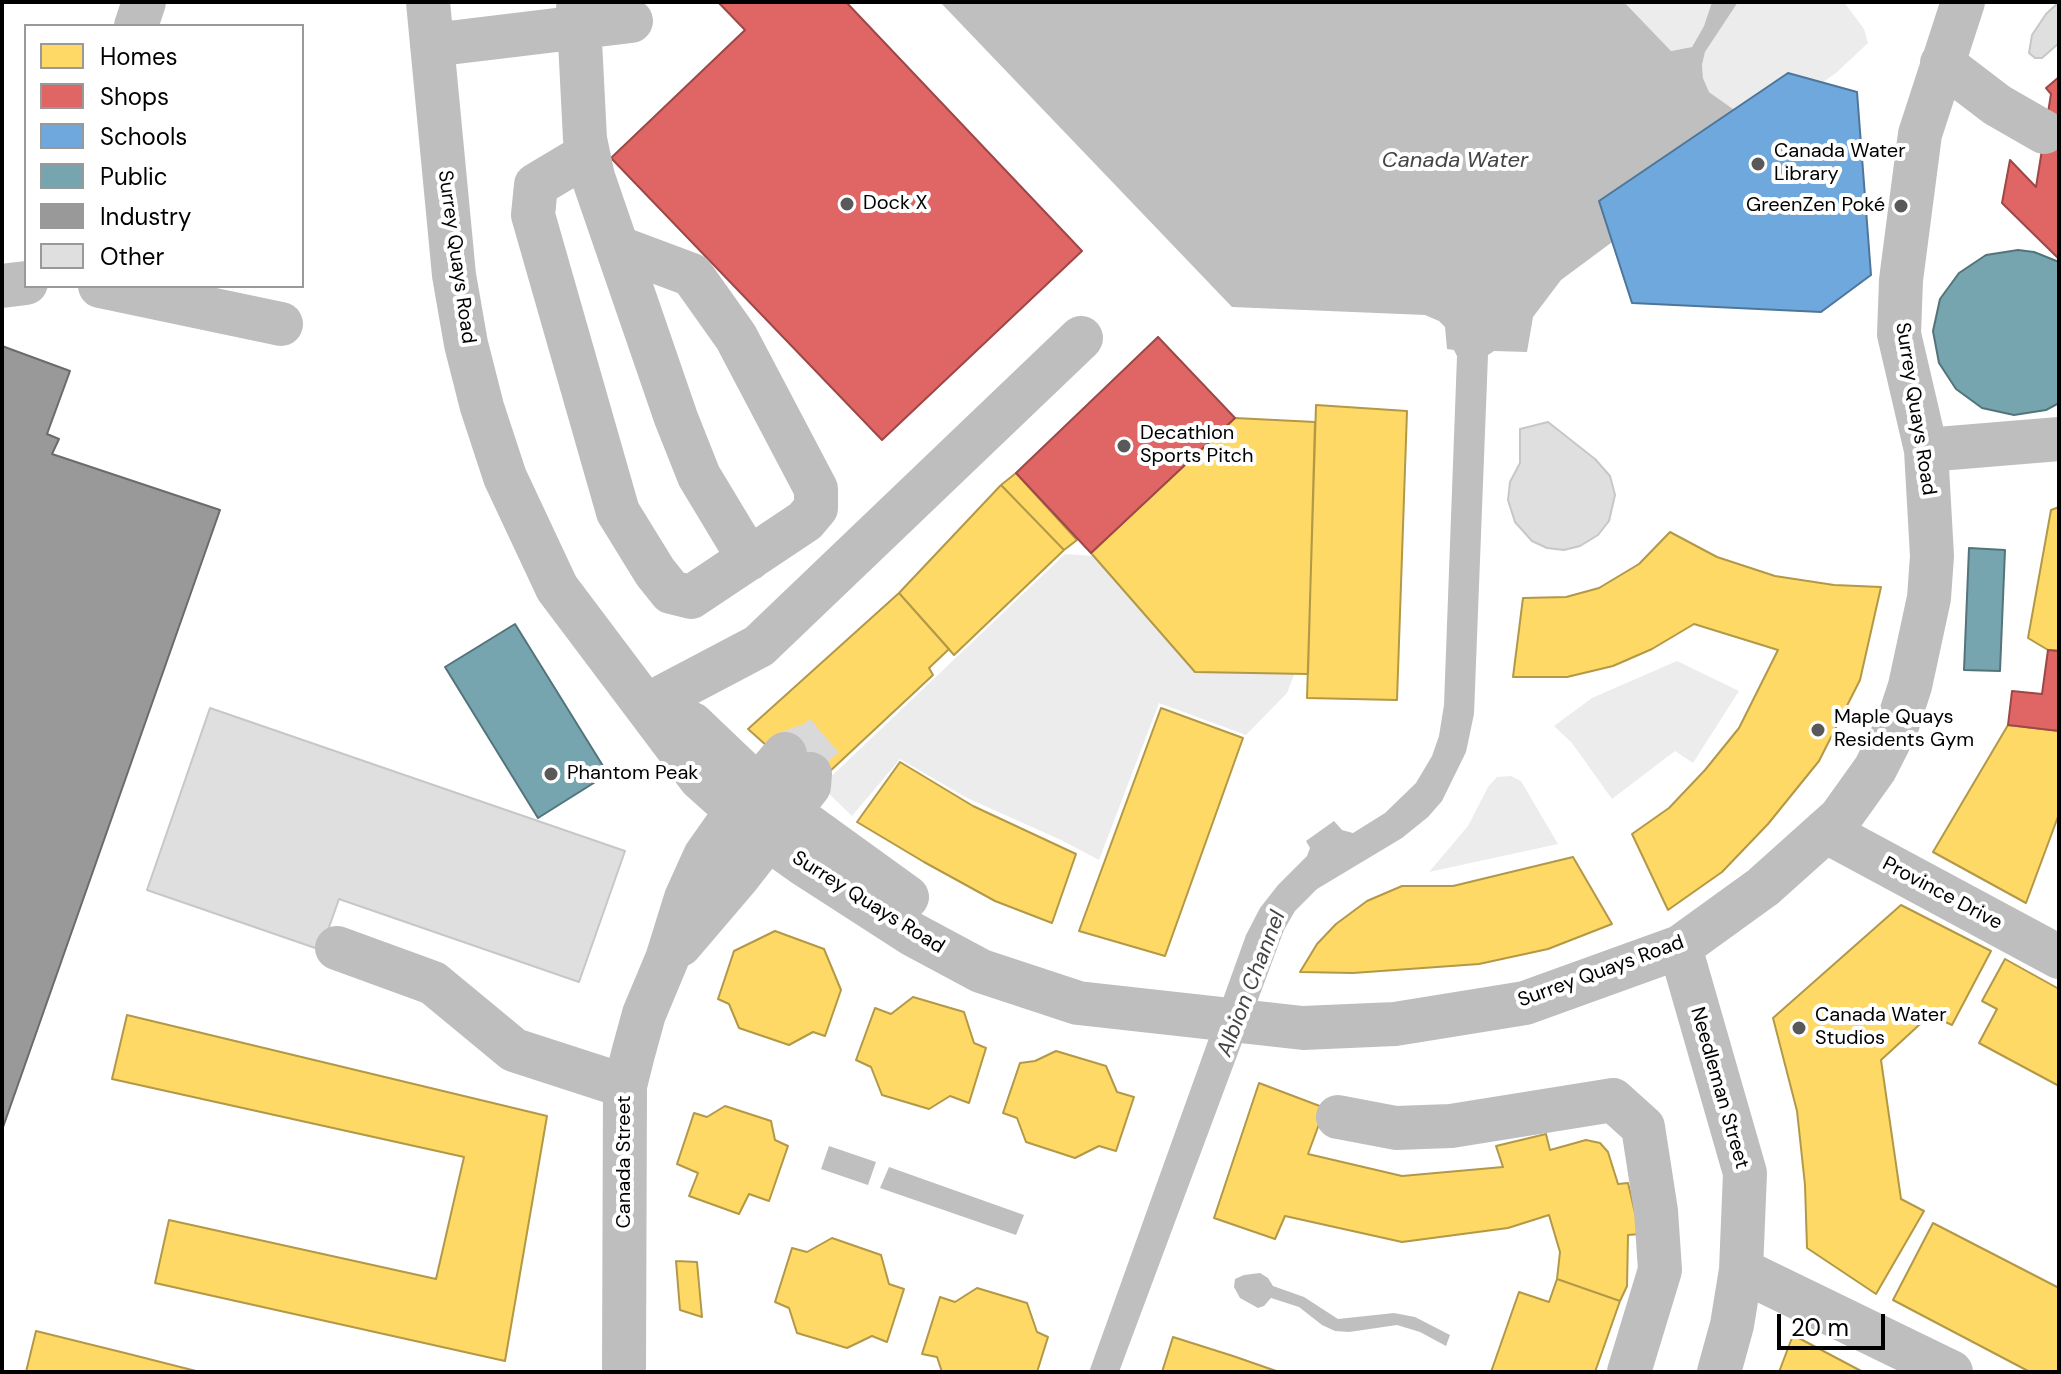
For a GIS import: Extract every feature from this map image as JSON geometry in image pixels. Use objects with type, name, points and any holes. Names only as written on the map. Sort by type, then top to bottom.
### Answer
[{"type":"street","points":[[137,24],[144,2]]},
{"type":"street","name":"Surrey Quays Road","points":[[428,2],[454,275],[466,344],[505,477],[557,588],[700,778],[774,796],[906,896],[963,932],[1026,962],[1084,982],[1144,1010],[1303,1028],[1395,1024],[1525,1003],[1680,947],[1763,887],[1840,818],[1875,769],[1897,726],[1910,686],[1929,598],[1932,556],[1926,450],[1899,334],[1901,280],[1920,134],[1963,2]]},
{"type":"street","points":[[579,15],[585,139],[593,177],[699,476],[749,559]]},
{"type":"street","points":[[432,45],[579,15],[631,21]]},
{"type":"street","points":[[1942,63],[1997,105],[2044,132]]},
{"type":"street","points":[[588,154],[536,185],[533,215],[618,512],[671,592],[691,597],[805,521],[816,508],[816,489],[736,337],[692,275],[617,247]]},
{"type":"street","points":[[2,286],[24,283]]},
{"type":"street","points":[[110,288],[281,324]]},
{"type":"street","points":[[647,705],[759,646],[1081,338]]},
{"type":"street","points":[[1926,450],[2059,439]]},
{"type":"street","name":"Canada Street","points":[[624,1372],[625,1086],[644,1014],[705,856],[774,796]]},
{"type":"street","name":"Province Drive","points":[[1825,831],[2054,942]]},
{"type":"street","name":"Needleman Street","points":[[1680,947],[1745,1173],[1741,1270],[1732,1325],[1719,1372]]},
{"type":"street","points":[[337,948],[433,983],[514,1050],[625,1086]]},
{"type":"street","points":[[1338,1117],[1396,1128],[1451,1126],[1613,1100],[1643,1127],[1656,1211],[1660,1270],[1629,1372]]},
{"type":"street","points":[[1741,1270],[1951,1372]]},
{"type":"shaded area","points":[[1624,2],[1712,2],[1704,26],[1692,47],[1671,51]]},
{"type":"shaded area","points":[[1738,2],[1844,2],[1864,29],[1868,43],[1822,83],[1740,114],[1709,92],[1702,65],[1705,52]]},
{"type":"shaded area","points":[[1065,554],[1107,557],[1304,649],[1287,693],[1246,735],[1159,703],[1099,860],[967,798],[900,759],[852,816],[821,786]]},
{"type":"shaded area","points":[[1677,661],[1739,691],[1693,763],[1675,751],[1612,799],[1572,743],[1554,726],[1592,698]]},
{"type":"shaded area","points":[[1511,776],[1521,781],[1558,844],[1429,872],[1468,826],[1488,787],[1497,777]]},
{"type":"water","name":"Canada Water","points":[[940,2],[1624,2],[1671,51],[1692,47],[1704,26],[1712,2],[1738,2],[1705,52],[1703,78],[1709,92],[1740,114],[1759,133],[1561,280],[1533,317],[1527,352],[1494,351],[1488,355],[1474,714],[1466,752],[1442,801],[1428,817],[1402,838],[1317,889],[1295,911],[1284,930],[1119,1372],[1089,1372],[1246,935],[1260,908],[1307,856],[1310,848],[1306,841],[1334,821],[1342,830],[1353,833],[1385,813],[1416,783],[1432,756],[1439,736],[1444,705],[1457,356],[1454,350],[1447,349],[1445,327],[1425,315],[1232,307]]},
{"type":"water","points":[[829,1146],[876,1162],[868,1185],[821,1169]]},
{"type":"water","points":[[889,1167],[1024,1215],[1016,1235],[880,1188]]},
{"type":"water","points":[[1260,1273],[1273,1286],[1304,1297],[1338,1319],[1394,1313],[1415,1317],[1450,1335],[1446,1346],[1420,1332],[1397,1325],[1335,1331],[1299,1307],[1271,1298],[1258,1308],[1240,1298],[1234,1287],[1235,1279]]},
{"type":"building: Homes","points":[[1316,405],[1407,411],[1397,700],[1307,698]]},
{"type":"building: Homes","points":[[1235,418],[1315,422],[1308,674],[1195,672],[1091,553]]},
{"type":"building: Homes","points":[[1016,473],[1077,540],[1064,550],[1001,485]]},
{"type":"building: Homes","points":[[1001,485],[1064,550],[954,655],[899,593]]},
{"type":"building: Homes","points":[[2059,507],[2059,651],[2048,650],[2028,638],[2051,510]]},
{"type":"building: Homes","points":[[1670,532],[1717,557],[1775,576],[1834,585],[1881,587],[1860,680],[1819,761],[1768,824],[1722,872],[1668,910],[1632,834],[1669,808],[1739,728],[1778,650],[1694,624],[1652,649],[1613,666],[1567,677],[1513,677],[1523,598],[1566,597],[1599,588],[1639,564]]},
{"type":"building: Homes","points":[[899,593],[949,649],[929,668],[933,675],[813,787],[748,729]]},
{"type":"building: Homes","points":[[1161,708],[1243,738],[1165,956],[1079,931]]},
{"type":"building: Homes","points":[[2008,725],[2059,731],[2059,814],[2026,903],[1933,852]]},
{"type":"building: Homes","points":[[900,762],[973,806],[1076,854],[1052,923],[995,901],[857,822]]},
{"type":"building: Homes","points":[[1573,857],[1612,924],[1548,949],[1479,964],[1353,973],[1300,972],[1317,944],[1336,924],[1367,901],[1402,886],[1453,886]]},
{"type":"building: Homes","points":[[1901,905],[1991,951],[1952,1025],[1930,1015],[1881,1060],[1901,1199],[1924,1211],[1876,1294],[1807,1248],[1805,1185],[1797,1111],[1773,1018]]},
{"type":"building: Homes","points":[[775,931],[824,949],[841,990],[825,1036],[813,1032],[789,1045],[739,1028],[729,1004],[718,999],[734,951]]},
{"type":"building: Homes","points":[[2005,959],[2059,989],[2059,1086],[1979,1043],[1997,1009],[1982,1001]]},
{"type":"building: Homes","points":[[913,997],[964,1012],[974,1043],[986,1048],[969,1103],[950,1096],[929,1109],[882,1095],[871,1067],[856,1060],[875,1008],[891,1014]]},
{"type":"building: Homes","points":[[127,1015],[547,1116],[505,1361],[155,1283],[169,1220],[436,1279],[464,1157],[112,1079]]},
{"type":"building: Homes","points":[[1056,1051],[1106,1066],[1117,1092],[1134,1097],[1116,1151],[1099,1146],[1075,1158],[1026,1142],[1017,1118],[1003,1113],[1020,1063],[1035,1061]]},
{"type":"building: Homes","points":[[1259,1083],[1325,1108],[1308,1154],[1402,1176],[1503,1167],[1496,1146],[1546,1134],[1550,1150],[1586,1140],[1600,1143],[1608,1152],[1618,1184],[1628,1183],[1640,1234],[1628,1235],[1627,1286],[1620,1301],[1557,1279],[1560,1252],[1549,1215],[1508,1228],[1402,1242],[1285,1216],[1275,1239],[1214,1218]]},
{"type":"building: Homes","points":[[725,1106],[771,1121],[775,1140],[788,1146],[769,1201],[749,1194],[739,1214],[689,1196],[698,1173],[677,1164],[694,1113],[707,1117]]},
{"type":"building: Homes","points":[[1933,1223],[2059,1288],[2059,1372],[2030,1372],[1893,1300]]},
{"type":"building: Homes","points":[[832,1238],[881,1255],[889,1284],[904,1289],[887,1342],[872,1336],[847,1348],[797,1333],[789,1308],[775,1302],[792,1248],[807,1252]]},
{"type":"building: Homes","points":[[676,1261],[697,1262],[702,1317],[680,1310]]},
{"type":"building: Homes","points":[[1557,1279],[1620,1301],[1595,1372],[1491,1372],[1519,1292],[1549,1302]]},
{"type":"building: Homes","points":[[977,1288],[1027,1303],[1037,1332],[1048,1337],[1037,1372],[942,1372],[937,1357],[922,1354],[940,1297],[955,1302]]},
{"type":"building: Homes","points":[[36,1331],[129,1354],[200,1372],[26,1372]]},
{"type":"building: Homes","points":[[1793,1335],[1863,1372],[1779,1372]]},
{"type":"building: Homes","points":[[1173,1337],[1233,1356],[1279,1372],[1162,1372]]},
{"type":"building: Shops","name":"Dock X","points":[[718,2],[846,2],[1082,251],[882,440],[611,158],[745,30]]},
{"type":"building: Shops","points":[[2059,77],[2059,259],[2002,203],[2010,160],[2036,187],[2051,94],[2046,88]]},
{"type":"building: Shops","name":"Decathlon Sports Pitch","points":[[1158,337],[1235,418],[1091,553],[1016,473]]},
{"type":"building: Shops","points":[[2048,650],[2059,651],[2059,731],[2008,725],[2012,691],[2042,694]]},
{"type":"building: Schools","name":"Canada Water Library","points":[[1788,73],[1857,92],[1871,275],[1821,312],[1632,303],[1599,201]]},
{"type":"building: Public","points":[[2018,250],[2034,252],[2059,262],[2059,403],[2046,410],[2014,415],[1982,408],[1956,389],[1939,363],[1933,331],[1940,299],[1959,273],[1986,255]]},
{"type":"building: Public","points":[[1969,548],[2005,550],[2000,671],[1964,670]]},
{"type":"building: Public","points":[[515,624],[608,774],[538,818],[445,667]]},
{"type":"building: Industry","points":[[2,346],[70,371],[47,434],[59,439],[52,454],[220,510],[2,1130]]},
{"type":"building: Other","points":[[2059,2],[2059,43],[2042,58],[2035,58],[2029,53],[2032,35],[2046,14]]},
{"type":"building: Other","points":[[1548,422],[1595,459],[1610,476],[1615,495],[1609,521],[1598,535],[1580,546],[1564,550],[1547,548],[1532,541],[1515,522],[1508,500],[1510,482],[1520,463],[1520,429]]},
{"type":"building: Other","points":[[210,708],[625,851],[579,982],[339,899],[321,950],[147,890]]},
{"type":"tunnel","points":[[785,754],[816,743],[830,731]]},
{"type":"place","name":"Canada Water Library","points":[[1758,164]]},
{"type":"place","name":"Dock X","points":[[847,204]]},
{"type":"place","name":"GreenZen Poké","points":[[1901,206]]},
{"type":"place","name":"Decathlon Sports Pitch","points":[[1124,446]]},
{"type":"place","name":"Maple Quays Residents Gym","points":[[1818,730]]},
{"type":"place","name":"Phantom Peak","points":[[551,774]]},
{"type":"place","name":"Canada Water Studios","points":[[1799,1028]]},
{"type":"water label","name":"Albion Channel","points":[[1252,984]]}]
